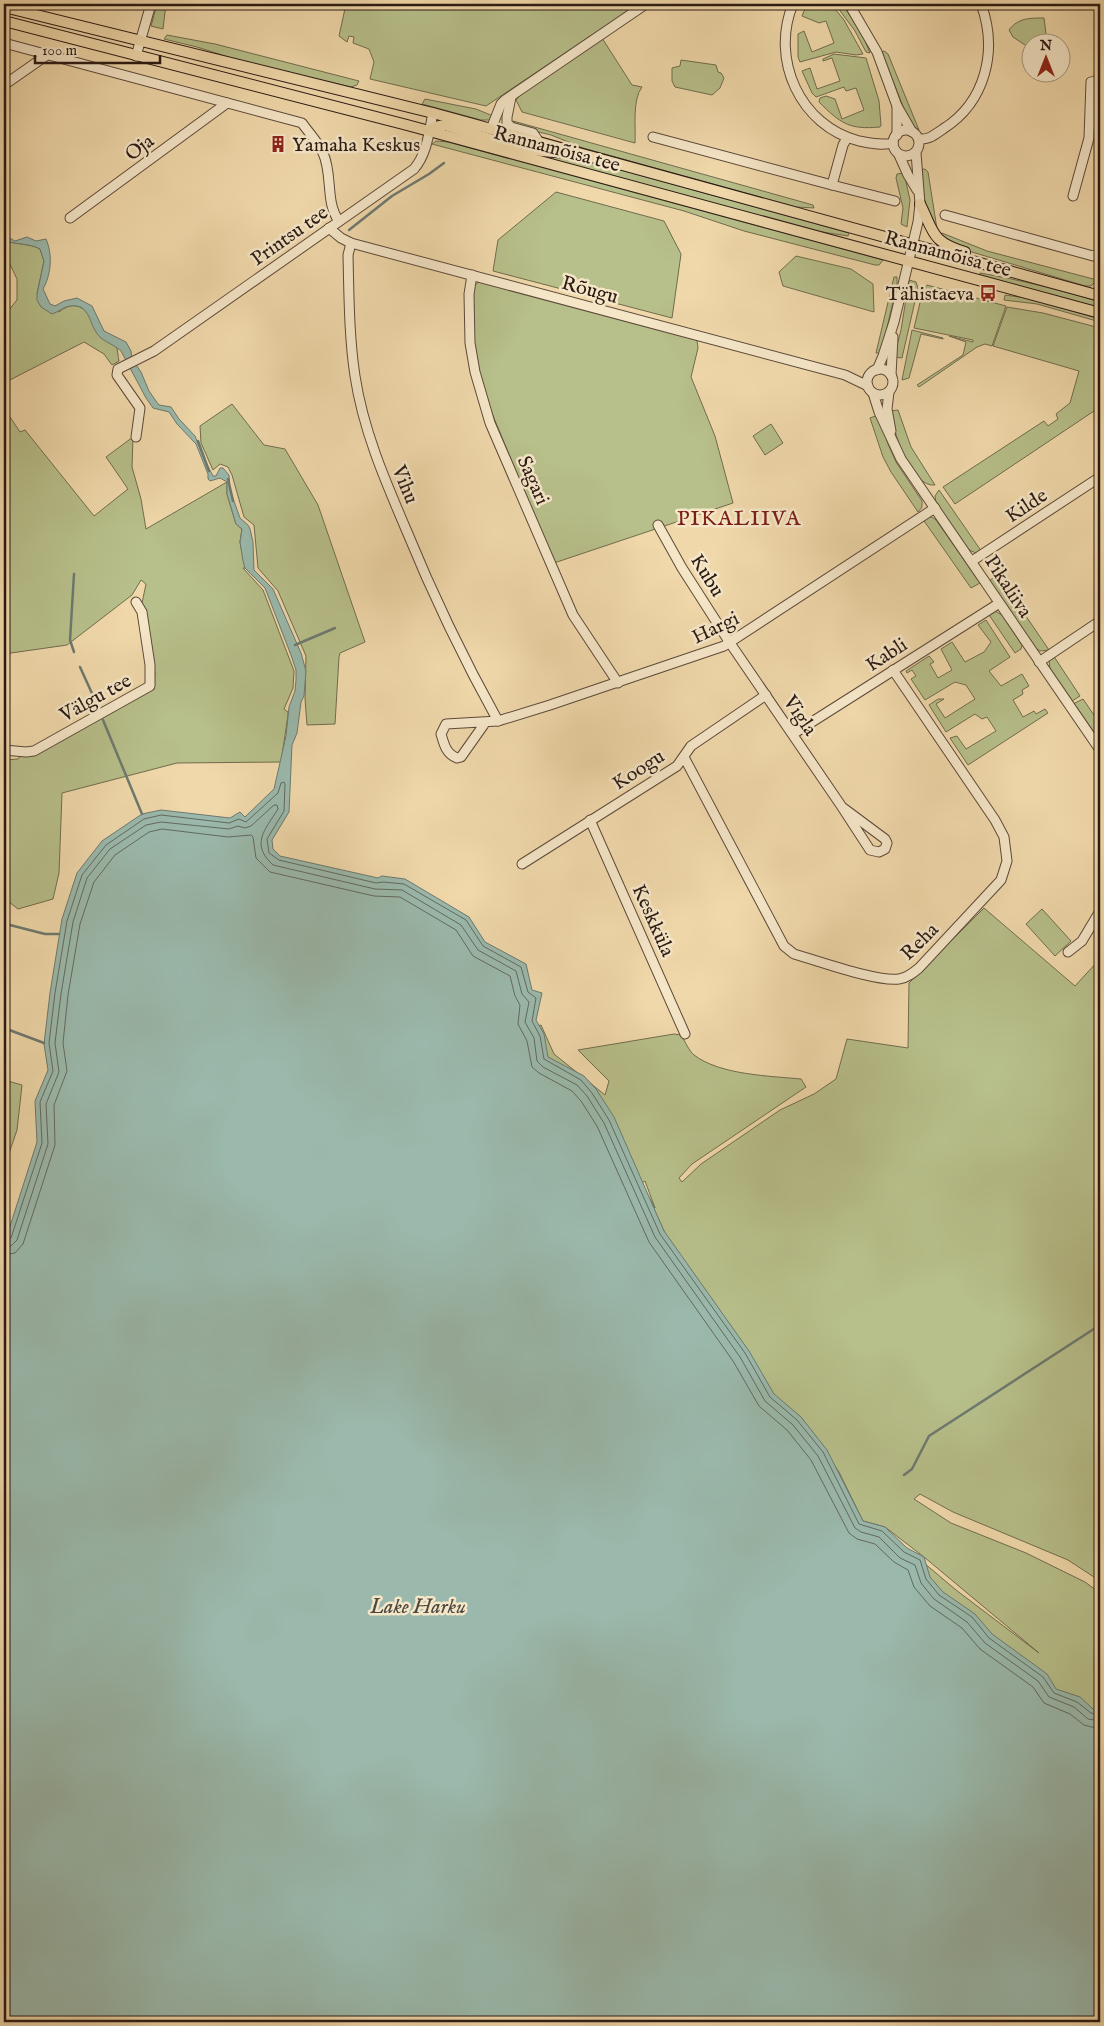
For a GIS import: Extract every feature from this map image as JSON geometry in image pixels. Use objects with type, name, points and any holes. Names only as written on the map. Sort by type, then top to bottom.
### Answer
[{"type":"main road","name":"Rannamõisa tee","points":[[4,7],[432,113],[1100,296]]},
{"type":"main road","name":"Rannamõisa tee","points":[[4,21],[429,131],[1100,313]]},
{"type":"main road","points":[[429,131],[435,127],[445,125],[510,144],[552,152],[576,152]]},
{"type":"main road","points":[[920,204],[926,222],[939,241],[953,249],[974,255],[982,263]]},
{"type":"street","points":[[136,56],[151,4]]},
{"type":"street","points":[[491,129],[501,104],[646,4]]},
{"type":"street","points":[[793,4],[786,28],[785,43],[792,83],[805,104],[828,127],[847,138],[886,145],[904,130],[926,140],[952,124],[966,110],[982,85],[989,57],[990,40],[981,4]]},
{"type":"street","points":[[849,4],[877,52],[897,106],[916,135],[919,146],[916,153],[908,156],[899,154],[895,150],[897,106]]},
{"type":"street","points":[[1098,4],[1100,8]]},
{"type":"street","points":[[4,43],[302,124],[323,152],[329,177],[332,213],[339,221]]},
{"type":"street","points":[[4,85],[47,55]]},
{"type":"street","points":[[1073,196],[1089,138],[1091,82],[1100,80]]},
{"type":"street","points":[[511,97],[507,117],[508,124],[511,128],[533,133],[540,142]]},
{"type":"street","name":"Oja","points":[[70,218],[227,103]]},
{"type":"street","name":"Printsu tee","points":[[136,437],[140,408],[117,375],[118,369],[154,351],[414,169],[423,154],[432,113]]},
{"type":"street","points":[[653,137],[895,201]]},
{"type":"street","points":[[832,185],[843,145],[847,138]]},
{"type":"street","name":"Pikaliiva","points":[[916,153],[920,204],[918,222],[894,322],[883,356],[874,372],[870,389],[878,412],[901,459],[972,561],[998,604],[1100,749]]},
{"type":"street","name":"Pikaliiva","points":[[899,154],[908,175],[919,192]]},
{"type":"street","points":[[945,215],[1092,256],[1100,254]]},
{"type":"street","name":"Rõugu","points":[[329,228],[341,238],[352,243],[845,375],[870,389]]},
{"type":"street","name":"Vihu","points":[[352,243],[348,255],[355,375],[361,408],[374,452],[414,550],[463,657],[498,721]]},
{"type":"street","name":"Sagari","points":[[472,275],[469,294],[470,343],[475,372],[490,423],[573,615],[618,683]]},
{"type":"street","name":"Pikaliiva","points":[[892,439],[888,409],[889,392],[893,383],[891,375],[894,322]]},
{"type":"street","points":[[874,372],[884,370],[891,375]]},
{"type":"street","name":"Rõugu","points":[[845,375],[874,372]]},
{"type":"street","points":[[870,389],[881,395],[889,392]]},
{"type":"street","name":"Kilde","points":[[972,561],[1100,477]]},
{"type":"street","name":"Hargi","points":[[485,723],[461,757],[452,756],[446,750],[441,734],[446,724],[498,721],[618,683],[730,643],[935,508]]},
{"type":"street","name":"Kubu","points":[[658,525],[682,568],[730,643]]},
{"type":"street","name":"Välgu tee","points":[[4,750],[34,751],[150,686],[150,666],[142,612],[136,602]]},
{"type":"street","name":"Kabli","points":[[793,734],[998,604]]},
{"type":"street","points":[[1039,662],[1100,621]]},
{"type":"street","name":"Vigla","points":[[730,643],[870,850],[879,852],[885,849],[887,843],[885,839],[842,807]]},
{"type":"street","name":"Reha","points":[[684,757],[784,946],[794,954],[877,977],[899,979],[909,976],[919,968],[1001,880],[1007,861],[1004,837],[995,820],[893,670]]},
{"type":"street","name":"Koogu","points":[[522,864],[677,766],[692,746],[766,695]]},
{"type":"street","name":"Keskküla","points":[[590,820],[685,1034]]},
{"type":"street","points":[[1068,952],[1082,941],[1100,911]]},
{"type":"green space","points":[[157,4],[166,4],[163,29],[151,26]]},
{"type":"green space","points":[[346,4],[638,4],[486,106],[370,79],[374,62],[369,49],[353,43],[354,37],[349,36],[347,42],[339,36]]},
{"type":"green space","points":[[807,4],[831,4],[844,20],[863,54],[856,55],[836,52],[800,62],[798,57],[798,34],[804,31],[812,52],[834,43],[826,21],[819,23],[802,16]]},
{"type":"green space","points":[[835,4],[842,4],[862,33],[870,53],[866,52],[855,31]]},
{"type":"green space","points":[[1044,18],[1046,32],[1022,32],[1022,43],[1013,37],[1009,30],[1016,23],[1029,19]]},
{"type":"green space","points":[[167,35],[215,44],[359,81],[357,85],[351,87],[241,61],[164,39]]},
{"type":"green space","points":[[602,38],[632,85],[642,87],[637,99],[635,114],[635,143],[522,112],[516,100],[522,93]]},
{"type":"green space","points":[[884,51],[888,54],[919,130],[913,126],[907,116],[881,52]]},
{"type":"green space","points":[[834,54],[866,58],[879,101],[880,127],[869,128],[846,124],[819,102],[820,98],[826,96],[835,99],[842,119],[864,110],[856,88],[846,91],[844,87],[816,97],[812,93],[802,71],[810,68],[817,89],[840,81],[832,58],[823,61],[823,59]]},
{"type":"green space","points":[[681,60],[716,65],[718,72],[724,78],[720,88],[712,95],[675,87],[672,81],[672,68],[680,66]]},
{"type":"green space","points":[[425,99],[476,109],[493,116],[489,120],[481,120],[422,104]]},
{"type":"green space","points":[[513,121],[813,205],[814,208],[796,207],[583,148],[551,135],[518,127]]},
{"type":"green space","points":[[436,141],[448,142],[883,260],[879,265],[875,265],[744,231],[684,211],[432,144]]},
{"type":"green space","points":[[516,148],[606,166],[849,233],[848,236],[816,231],[515,151]]},
{"type":"green space","points":[[925,169],[928,172],[937,229],[929,219],[918,170]]},
{"type":"green space","points":[[904,173],[910,200],[907,227],[901,224],[903,208],[896,178],[897,174]]},
{"type":"green space","points":[[556,192],[664,221],[681,254],[672,318],[493,271],[498,240]]},
{"type":"green space","points":[[942,233],[987,251],[1097,280],[1091,286],[1085,286],[962,249],[939,235]]},
{"type":"green space","points":[[4,240],[40,249],[44,261],[37,294],[59,312],[66,307],[73,306],[84,309],[115,344],[119,361],[112,365],[104,354],[84,342],[4,383],[4,322],[8,311],[17,300],[17,279],[4,255]]},
{"type":"green space","points":[[796,256],[851,269],[873,284],[874,312],[783,286],[779,272]]},
{"type":"green space","points":[[980,273],[1056,289],[1100,302],[1100,308],[980,275]]},
{"type":"green space","points":[[894,277],[897,277],[897,285],[881,353],[876,353]]},
{"type":"green space","points":[[909,280],[916,282],[918,288],[902,358],[894,357],[901,330]]},
{"type":"green space","points":[[480,281],[697,340],[698,348],[691,377],[715,436],[733,503],[554,563],[484,394],[474,347],[472,308],[474,286]]},
{"type":"green space","points":[[927,285],[1006,306],[992,346],[985,344],[977,347],[919,387],[917,385],[963,355],[966,342],[949,336],[973,342],[973,340],[914,328],[923,290]]},
{"type":"green space","points":[[1005,295],[1026,298],[1100,319],[1100,322],[1037,304],[1004,300]]},
{"type":"green space","points":[[1007,307],[1043,313],[1100,328],[1100,407],[955,504],[943,487],[1044,421],[1048,426],[1058,419],[1056,414],[1070,403],[1079,371],[993,346]]},
{"type":"green space","points":[[912,330],[943,339],[921,334],[909,378],[902,380]]},
{"type":"green space","points":[[232,404],[264,445],[285,449],[318,505],[365,642],[340,653],[335,724],[307,725],[305,699],[306,656],[278,591],[258,568],[254,525],[244,517],[232,475],[228,467],[220,464],[213,470],[201,443],[200,426]]},
{"type":"green space","points":[[4,408],[20,432],[25,430],[94,516],[128,489],[106,457],[133,437],[132,467],[141,499],[146,529],[227,482],[227,494],[236,524],[242,529],[240,542],[245,568],[243,568],[263,590],[294,671],[293,688],[284,709],[288,712],[288,715],[281,762],[177,763],[62,793],[59,873],[53,899],[18,909],[4,898],[4,760],[18,759],[21,755],[152,688],[155,675],[146,610],[142,603],[146,584],[141,580],[132,595],[67,645],[4,654]]},
{"type":"green space","points":[[898,410],[911,447],[935,485],[926,483],[918,477],[911,468],[899,444],[890,411]]},
{"type":"green space","points":[[878,415],[896,462],[922,501],[922,507],[918,512],[883,457],[870,418]]},
{"type":"green space","points":[[771,424],[783,443],[765,455],[753,436]]},
{"type":"green space","points":[[939,490],[982,552],[976,553],[969,550],[936,503],[935,496]]},
{"type":"green space","points":[[932,517],[936,520],[980,583],[971,588],[922,518]]},
{"type":"green space","points":[[998,575],[1049,650],[1040,651],[1034,647],[989,581]]},
{"type":"green space","points":[[993,610],[1002,615],[1022,645],[1021,649],[1015,653],[987,612]]},
{"type":"green space","points":[[986,620],[1010,657],[989,671],[1001,686],[1022,674],[1029,686],[1022,690],[1023,694],[1013,700],[1023,717],[1034,711],[1036,714],[1045,709],[1048,713],[968,765],[950,738],[957,736],[966,749],[996,731],[987,717],[982,719],[975,714],[946,732],[929,705],[938,699],[944,699],[936,704],[945,718],[975,699],[966,685],[955,682],[925,700],[911,679],[916,676],[912,670],[907,673],[906,671],[929,656],[934,662],[930,664],[938,678],[952,670],[941,649],[952,642],[965,662],[984,652],[991,642],[978,625]]},
{"type":"green space","points":[[1053,655],[1080,696],[1072,701],[1050,670],[1049,659]]},
{"type":"green space","points":[[1083,699],[1100,724],[1100,738],[1073,704]]},
{"type":"green space","points":[[984,908],[1075,986],[1098,961],[1100,963],[1100,1581],[1068,1560],[953,1512],[920,1494],[914,1499],[951,1523],[1026,1553],[1085,1582],[1100,1593],[1100,1712],[1098,1709],[1060,1729],[860,1525],[885,1530],[956,1590],[1039,1653],[885,1527],[863,1521],[839,1472],[801,1417],[793,1411],[814,1438],[708,1325],[644,1188],[655,1208],[645,1181],[636,1187],[557,1100],[534,1027],[541,1025],[554,1054],[605,1095],[609,1081],[578,1050],[674,1034],[681,1035],[694,1055],[717,1067],[731,1071],[801,1079],[806,1087],[692,1164],[679,1178],[682,1182],[701,1164],[780,1110],[814,1094],[836,1079],[847,1039],[908,1048],[909,983]]},
{"type":"green space","points":[[1042,909],[1071,941],[1055,956],[1026,924]]},
{"type":"green space","points":[[4,1080],[22,1085],[17,1130],[4,1168]]},
{"type":"water","name":"Lake Harku","points":[[4,235],[15,241],[27,237],[36,241],[46,239],[50,252],[50,265],[48,278],[43,289],[50,304],[55,306],[64,301],[77,298],[92,306],[104,331],[126,342],[131,351],[132,359],[141,372],[149,391],[159,405],[171,407],[195,436],[213,476],[216,476],[220,468],[223,468],[229,475],[230,490],[240,518],[250,529],[253,542],[254,570],[273,589],[301,653],[306,671],[304,696],[301,702],[297,733],[292,745],[289,812],[272,840],[273,849],[280,856],[378,878],[382,876],[405,879],[469,917],[485,942],[526,964],[532,990],[542,993],[536,1020],[544,1034],[548,1057],[584,1076],[596,1089],[614,1117],[664,1231],[749,1351],[774,1394],[801,1417],[827,1450],[863,1521],[885,1527],[907,1548],[924,1557],[930,1577],[943,1592],[975,1614],[992,1634],[1047,1674],[1056,1689],[1080,1697],[1093,1709],[1098,1709],[1100,1712],[1098,1719],[1100,1722],[1100,2022],[4,2022],[4,1245],[37,1142],[35,1101],[48,1070],[44,1044],[62,919],[77,873],[102,841],[142,814],[161,810],[230,818],[240,812],[245,817],[274,789],[286,736],[289,707],[295,691],[296,670],[265,588],[245,568],[240,542],[242,529],[236,524],[227,494],[227,482],[220,478],[210,481],[208,479],[208,474],[196,444],[177,424],[169,412],[153,408],[121,351],[101,338],[82,308],[77,306],[65,307],[52,314],[41,307],[37,300],[44,261],[40,249],[4,240]]},
{"type":"waterway","points":[[349,230],[392,196],[444,163]]},
{"type":"waterway","points":[[198,441],[209,471]]},
{"type":"waterway","points":[[228,479],[233,501]]},
{"type":"waterway","points":[[74,574],[70,640],[74,652]]},
{"type":"waterway","points":[[295,645],[335,628]]},
{"type":"waterway","points":[[80,667],[95,700],[96,707]]},
{"type":"waterway","points":[[103,720],[142,814]]},
{"type":"waterway","points":[[6,924],[45,934],[59,934]]},
{"type":"waterway","points":[[4,1028],[44,1043]]},
{"type":"waterway","points":[[904,1475],[912,1469],[929,1436],[1100,1325]]},
{"type":"place","name":"Yamaha Keskus","points":[[278,144]]},
{"type":"place","name":"Tähistaeva","points":[[988,293]]},
{"type":"district","name":"PIKALIIVA","points":[[739,517]]}]
